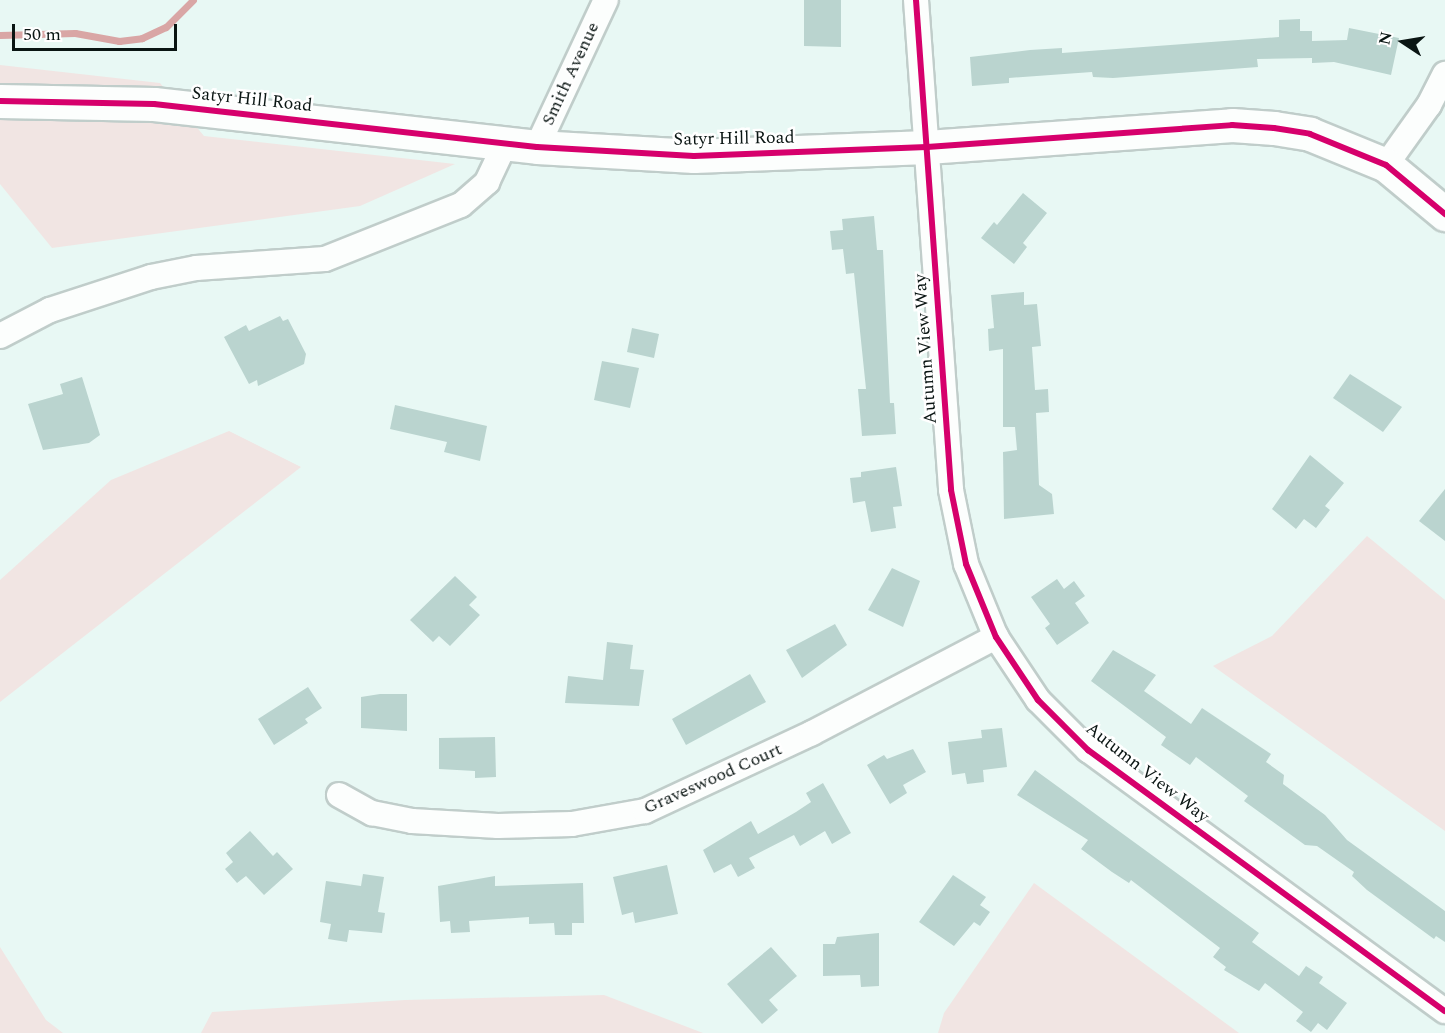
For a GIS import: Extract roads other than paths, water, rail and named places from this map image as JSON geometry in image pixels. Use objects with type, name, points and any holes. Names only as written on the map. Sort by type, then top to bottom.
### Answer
[{"type":"street","name":"Smith Avenue","points":[[537,147],[606,0]]},
{"type":"street","name":"Autumn View Way","points":[[916,0],[951,490],[966,564],[996,637],[1038,700],[1088,750],[1445,1011]]},
{"type":"street","points":[[1386,165],[1429,105],[1445,74]]},
{"type":"street","name":"Satyr Hill Road","points":[[0,101],[154,104],[505,144],[694,156],[927,147],[1233,125],[1310,134],[1386,165],[1445,214]]},
{"type":"street","points":[[0,336],[50,310],[151,277],[196,268],[326,259],[461,205],[487,182],[505,144]]},
{"type":"street","name":"Graveswood Court","points":[[339,795],[372,813],[434,822],[572,824],[645,812],[812,733],[996,637]]},
{"type":"waterway","points":[[0,35],[75,33],[119,41],[142,38],[166,27],[193,0]]}]
